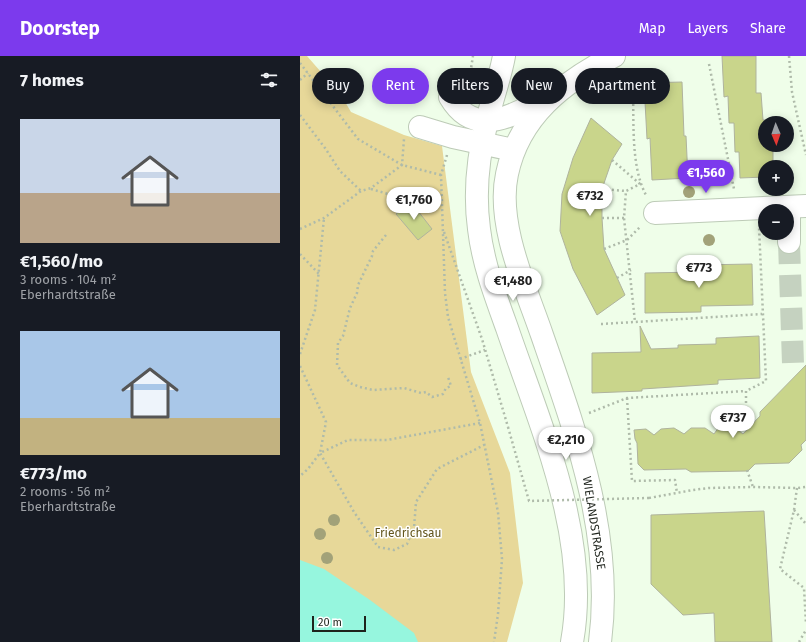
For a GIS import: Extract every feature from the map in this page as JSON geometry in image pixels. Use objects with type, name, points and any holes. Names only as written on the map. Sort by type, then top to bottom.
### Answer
[{"type":"street","points":[[493,56],[481,133],[476,185],[477,214],[482,246],[493,288],[552,459],[563,498],[570,534],[575,573],[575,605],[572,642]]},
{"type":"street","points":[[504,56],[466,185],[466,215],[470,247],[477,275],[541,463],[556,517],[562,555],[564,589],[563,620],[560,642]]},
{"type":"street","name":"WIELANDSTRASSE","points":[[567,87],[596,66],[614,56]]},
{"type":"street","points":[[454,104],[481,133]]},
{"type":"street","points":[[412,131],[481,133],[496,120],[510,116],[537,104]]},
{"type":"street","name":"WIELANDSTRASSE","points":[[545,104],[530,119],[481,133],[506,176],[506,217],[510,236],[572,420],[586,472],[600,546],[604,593],[600,642]]},
{"type":"street","points":[[655,213],[797,207],[790,242]]},
{"type":"path","points":[[789,56],[792,92],[806,155]]},
{"type":"path","points":[[300,63],[312,78]]},
{"type":"path","points":[[572,420],[627,398],[746,391],[766,381],[762,314],[748,209],[709,64]]},
{"type":"path","points":[[300,80],[308,73]]},
{"type":"path","points":[[331,104],[358,139],[402,165],[441,176]]},
{"type":"path","points":[[634,104],[637,168],[640,184],[655,213]]},
{"type":"path","points":[[300,115],[325,148],[340,172],[361,192]]},
{"type":"path","points":[[300,229],[324,218],[361,192],[371,188],[402,165],[412,131]]},
{"type":"path","points":[[481,133],[441,176],[445,293],[448,318],[480,423],[498,512],[502,559],[498,614],[494,642]]},
{"type":"path","points":[[612,160],[640,184]]},
{"type":"path","points":[[602,189],[626,191],[640,184]]},
{"type":"path","points":[[371,188],[388,194]]},
{"type":"path","points":[[626,191],[624,218],[631,270],[635,322]]},
{"type":"path","points":[[300,354],[316,310],[324,218]]},
{"type":"path","points":[[602,218],[624,218]]},
{"type":"path","points":[[443,229],[482,339],[529,501],[649,498],[708,488],[806,487]]},
{"type":"path","points":[[386,235],[373,251],[358,285],[357,293],[350,308],[343,336],[338,343],[337,365],[350,383],[360,387],[373,390],[404,388],[422,393],[426,392],[432,397],[443,394],[446,388],[451,386],[448,377]]},
{"type":"path","points":[[604,249],[626,240]]},
{"type":"path","points":[[300,254],[319,274]]},
{"type":"path","points":[[617,278],[631,270]]},
{"type":"path","points":[[601,324],[762,314]]},
{"type":"path","points":[[482,339],[486,338]]},
{"type":"path","points":[[460,359],[485,350]]},
{"type":"path","points":[[300,366],[326,422],[320,452],[308,469],[300,476]]},
{"type":"path","points":[[746,391],[746,428]]},
{"type":"path","points":[[627,398],[632,481],[676,480],[676,493]]},
{"type":"path","points":[[320,452],[348,440],[386,440],[480,423]]},
{"type":"path","points":[[320,452],[354,512],[378,547],[394,550],[407,544],[414,528],[416,502],[437,469],[484,445]]},
{"type":"path","points":[[747,470],[753,487]]},
{"type":"path","points":[[797,488],[794,510],[780,569],[805,587],[806,624]]},
{"type":"path","points":[[794,510],[806,524]]},
{"type":"path","points":[[799,642],[806,630]]},
{"type":"green space","name":"Friedrichsau","points":[[300,56],[307,56],[317,68],[312,68],[312,104],[346,104],[351,112],[404,135],[442,146],[471,372],[510,473],[523,583],[507,642],[300,642]]},
{"type":"water","points":[[300,560],[324,569],[370,600],[414,633],[418,642],[300,642]]},
{"type":"building","points":[[722,56],[756,56],[756,93],[761,93],[763,116],[758,116],[758,152],[773,152],[773,160],[758,160],[758,177],[740,178],[739,152],[735,152],[734,123],[729,123],[728,96],[724,97]]},
{"type":"building","points":[[670,82],[682,82],[684,136],[686,136],[688,178],[652,180],[650,138],[647,139],[645,104],[670,104]]},
{"type":"building","points":[[591,118],[622,144],[612,160],[602,189],[602,218],[604,249],[625,295],[597,315],[573,269],[560,231],[562,194],[573,158]]},
{"type":"building","points":[[411,202],[432,229],[418,240],[396,214]]},
{"type":"building","points":[[752,264],[753,305],[701,306],[701,312],[645,313],[645,273],[698,272],[698,265]]},
{"type":"building","points":[[640,326],[651,349],[678,348],[678,345],[716,344],[716,338],[759,336],[760,378],[718,380],[718,384],[642,389],[642,391],[592,393],[592,353],[641,352]]},
{"type":"building","points":[[806,365],[806,440],[801,445],[802,450],[789,463],[755,464],[748,471],[691,472],[686,469],[644,470],[638,464],[637,443],[634,430],[646,429],[654,435],[661,429],[674,428],[684,434],[691,428],[705,428],[714,434],[719,427],[734,427],[743,434],[760,416],[760,412]]},
{"type":"building","points":[[764,511],[772,642],[715,642],[714,613],[683,615],[651,584],[651,515]]},
{"type":"tunnel","points":[[789,242],[793,364]]}]
